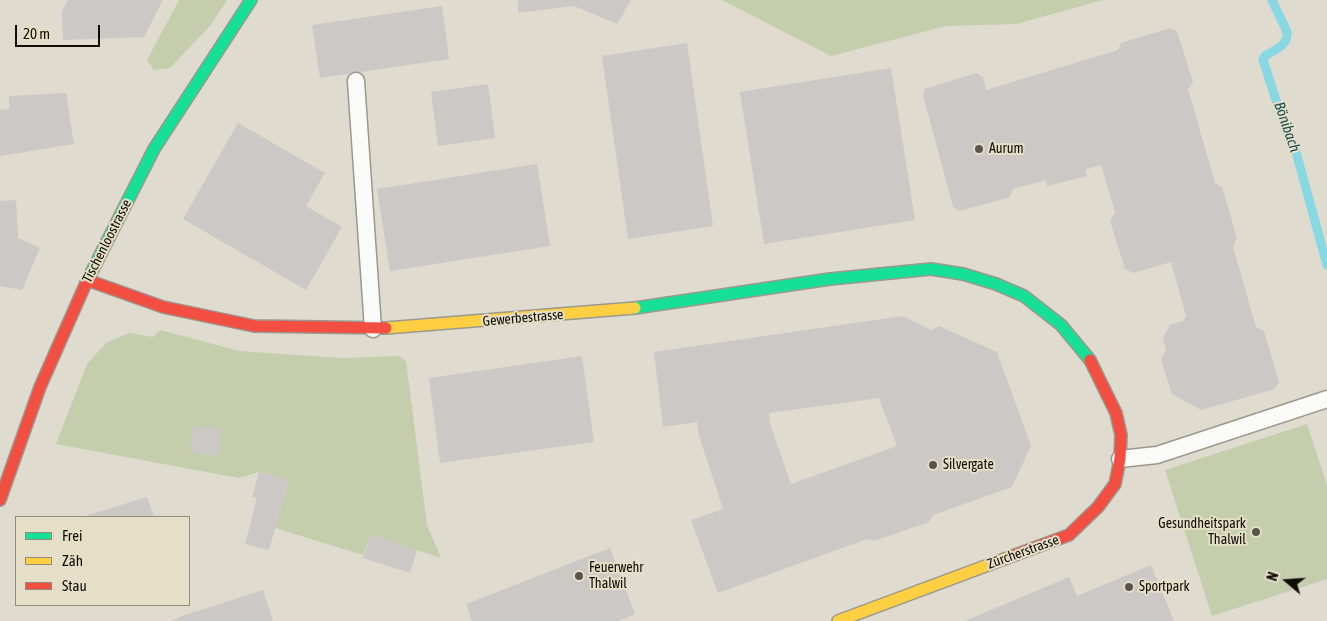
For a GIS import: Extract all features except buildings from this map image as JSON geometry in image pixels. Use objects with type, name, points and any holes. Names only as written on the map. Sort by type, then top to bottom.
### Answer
[{"type":"street","name":"Tischenloostrasse","points":[[0,500],[40,387],[87,280],[154,150],[251,0]]},
{"type":"street","name":"Gewerbestrasse","points":[[87,280],[163,307],[254,326],[373,329],[629,309],[830,279],[931,269],[963,274]]},
{"type":"street","name":"Zürcherstrasse","points":[[838,621],[1068,535],[1098,507],[1115,484],[1120,459],[1121,435],[1116,413],[1088,356],[1061,325],[1024,296],[996,284],[963,274]]},
{"type":"lane","points":[[356,81],[373,329]]},
{"type":"lane","points":[[1120,459],[1157,455],[1325,399]]},
{"type":"green space","points":[[179,0],[227,0],[210,26],[170,68],[154,70],[147,60]]},
{"type":"green space","points":[[722,0],[1103,0],[1016,24],[946,26],[831,56]]},
{"type":"green space","points":[[160,330],[239,351],[342,358],[399,356],[406,361],[427,525],[441,558],[371,535],[363,555],[275,528],[288,480],[259,472],[239,478],[56,444],[87,364],[106,343],[129,333],[153,337]]},
{"type":"green space","name":"Gesundheitspark Thalwil","points":[[1307,424],[1327,485],[1327,579],[1212,616],[1165,470]]},
{"type":"waterway","name":"Bönibach","points":[[1272,0],[1287,32],[1287,37],[1283,44],[1265,56],[1263,60],[1286,131],[1296,152],[1327,265]]},
{"type":"traffic: fast","points":[[86,283],[154,149],[251,0]]},
{"type":"traffic: fast","points":[[635,308],[830,279],[931,269],[963,274],[996,284],[1024,296],[1061,325],[1090,360]]},
{"type":"traffic: slow","points":[[386,328],[635,308]]},
{"type":"traffic: slow","points":[[838,621],[1015,555]]},
{"type":"traffic: jam","points":[[87,280],[163,307],[254,326],[386,328]]},
{"type":"traffic: jam","points":[[0,500],[40,387],[86,283]]},
{"type":"traffic: jam","points":[[1015,555],[1069,535],[1098,507],[1115,484],[1120,459],[1121,435],[1116,413],[1090,360]]},
{"type":"place","name":"Aurum","points":[[979,149]]},
{"type":"place","name":"Silvergate","points":[[933,465]]},
{"type":"place","name":"Gesundheitspark Thalwil","points":[[1256,532]]},
{"type":"place","name":"Feuerwehr Thalwil","points":[[579,576]]},
{"type":"place","name":"Sportpark","points":[[1129,587]]}]
